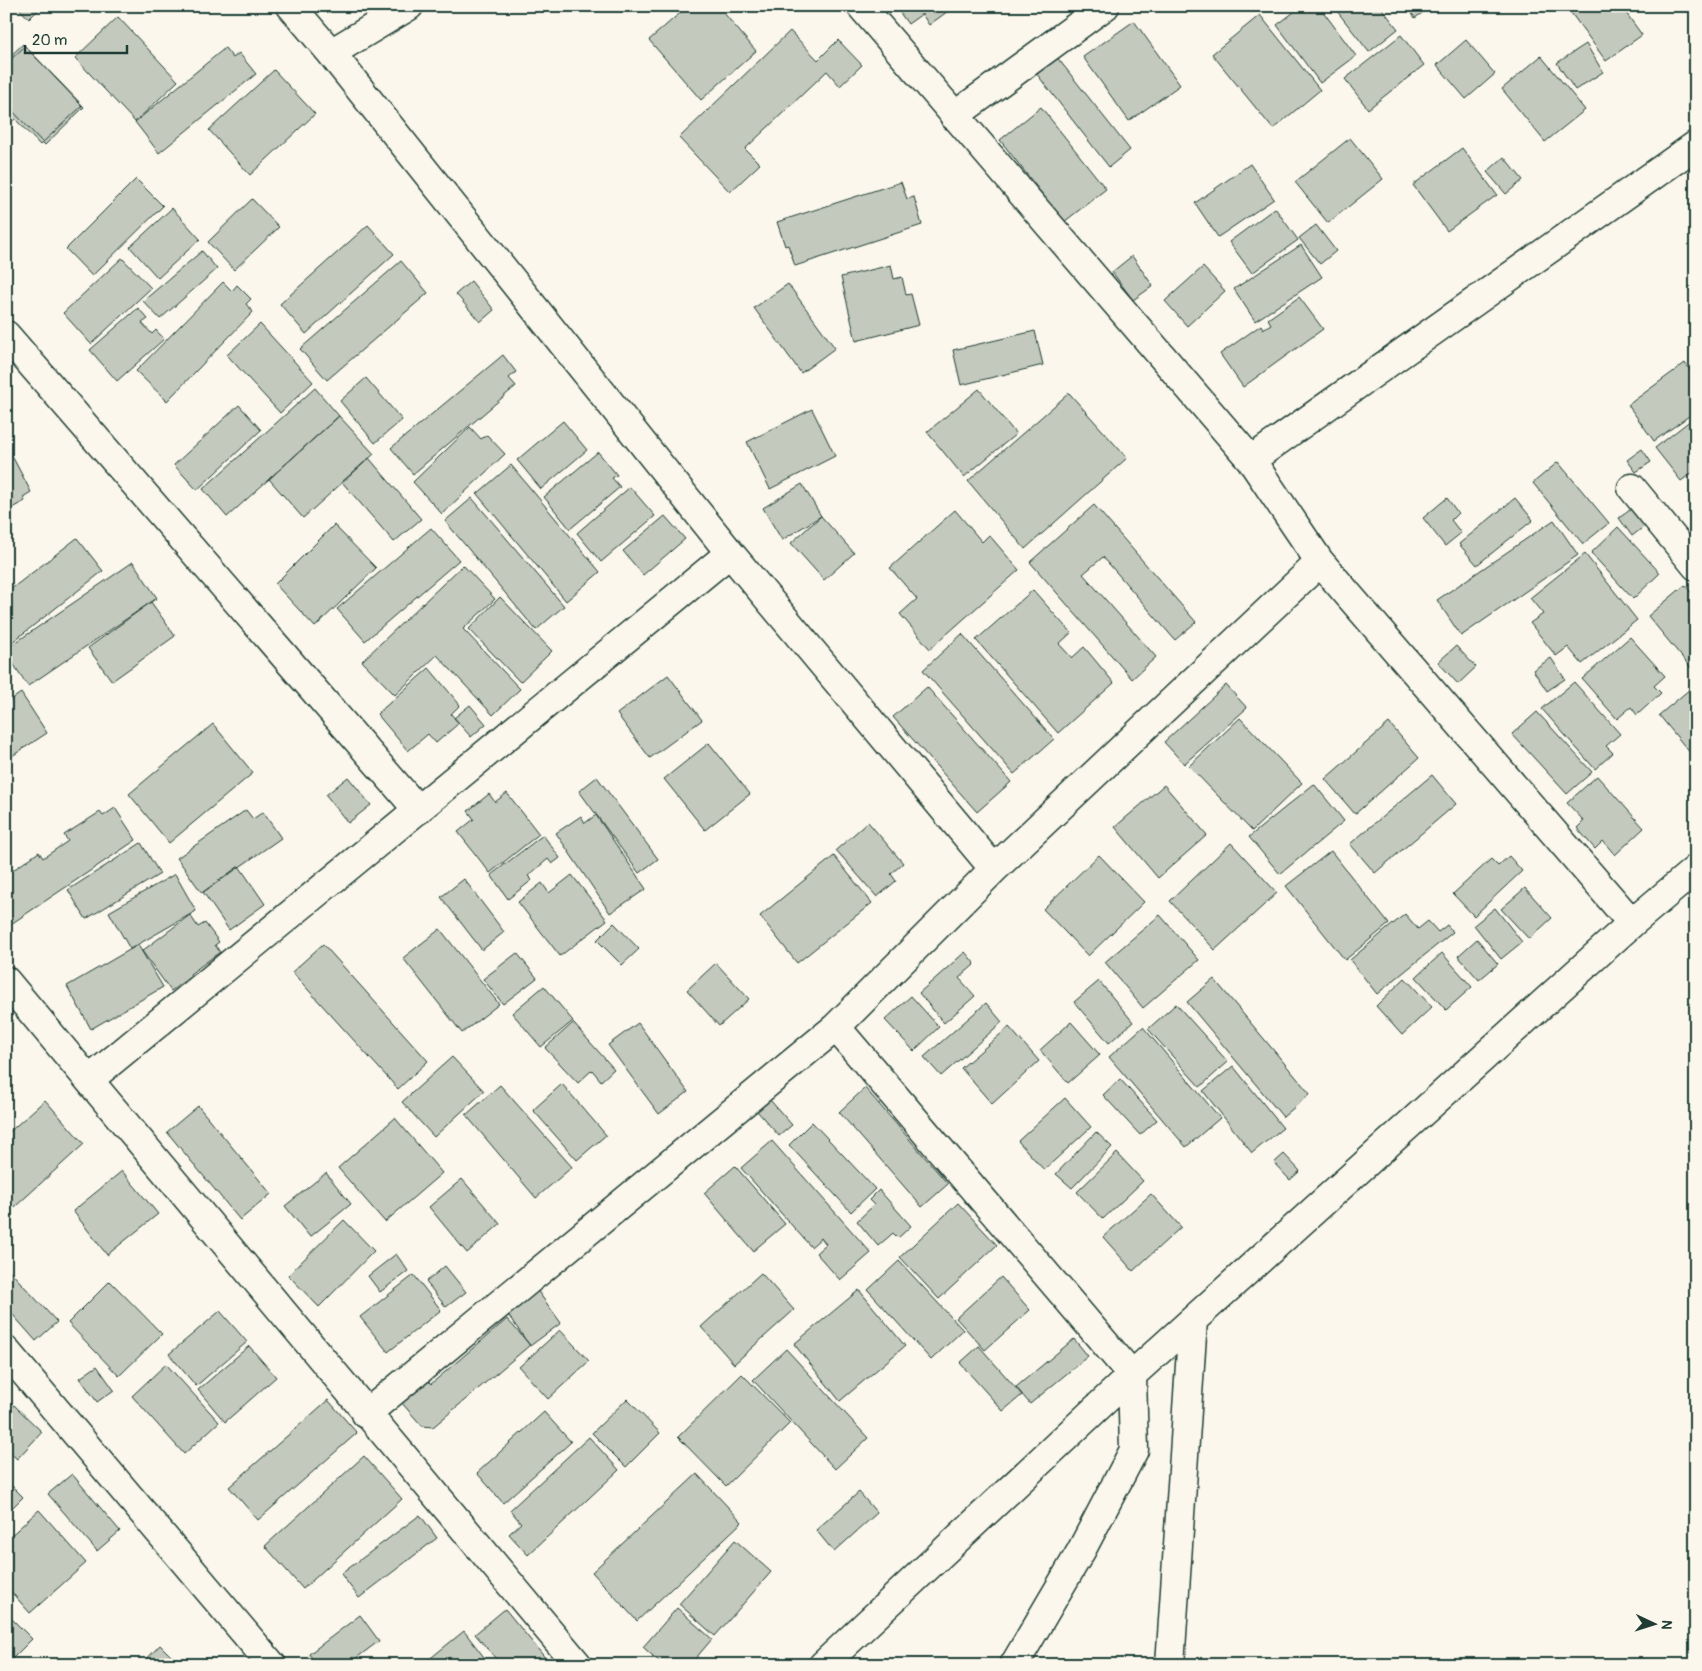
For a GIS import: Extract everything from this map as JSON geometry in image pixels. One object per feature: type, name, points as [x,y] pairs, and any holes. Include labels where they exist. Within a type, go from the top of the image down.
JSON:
[{"type":"street","points":[[290,6],[331,53],[730,553],[994,870]]},
{"type":"street","points":[[331,53],[408,6]]},
{"type":"street","points":[[861,6],[1251,460],[1320,562],[1632,923]]},
{"type":"street","points":[[954,116],[1104,6]]},
{"type":"street","points":[[1251,460],[1696,145]]},
{"type":"street","points":[[6,335],[418,810]]},
{"type":"street","points":[[1632,488],[1696,566]]},
{"type":"street","points":[[89,1080],[730,553]]},
{"type":"street","points":[[366,1414],[836,1026],[994,870],[1320,562]]},
{"type":"street","points":[[823,1665],[1132,1375],[1632,923],[1696,869]]},
{"type":"street","points":[[6,981],[366,1414],[578,1665]]},
{"type":"street","points":[[836,1026],[1132,1375],[1134,1450],[1081,1551],[1014,1665]]},
{"type":"street","points":[[1170,1665],[1194,1320]]},
{"type":"street","points":[[6,1351],[272,1665]]},
{"type":"building","points":[[17,6],[42,6],[29,19]]},
{"type":"building","points":[[688,6],[718,6],[756,51],[701,100],[649,40]]},
{"type":"building","points":[[895,6],[955,6],[929,25],[922,14],[908,24]]},
{"type":"building","points":[[1302,6],[1319,6],[1356,56],[1320,83],[1277,25]]},
{"type":"building","points":[[1333,6],[1380,6],[1398,29],[1369,52]]},
{"type":"building","points":[[1407,6],[1432,6],[1415,18]]},
{"type":"building","points":[[1566,6],[1621,6],[1642,35],[1606,61]]},
{"type":"building","points":[[1260,15],[1320,90],[1273,129],[1212,54]]},
{"type":"building","points":[[118,17],[178,81],[135,122],[75,58]]},
{"type":"building","points":[[1134,21],[1180,85],[1129,121],[1083,57]]},
{"type":"building","points":[[790,31],[818,60],[838,40],[862,65],[840,86],[827,71],[745,149],[760,164],[730,192],[679,138]]},
{"type":"building","points":[[1401,35],[1424,65],[1368,109],[1345,79]]},
{"type":"building","points":[[1466,40],[1495,74],[1466,99],[1437,65]]},
{"type":"building","points":[[23,44],[82,106],[40,145],[15,119],[6,128],[6,60]]},
{"type":"building","points":[[1586,44],[1603,72],[1575,90],[1557,63]]},
{"type":"building","points":[[25,46],[84,107],[45,145],[6,104],[6,64]]},
{"type":"building","points":[[225,48],[233,58],[239,53],[256,74],[159,153],[135,122]]},
{"type":"building","points":[[1056,56],[1130,150],[1109,167],[1036,73]]},
{"type":"building","points":[[1541,56],[1585,110],[1545,142],[1502,89]]},
{"type":"building","points":[[274,70],[315,114],[250,175],[209,130]]},
{"type":"building","points":[[1041,107],[1106,189],[1064,222],[1000,140]]},
{"type":"building","points":[[1350,138],[1383,179],[1328,223],[1295,182]]},
{"type":"building","points":[[1462,148],[1497,195],[1447,231],[1413,185]]},
{"type":"building","points":[[1504,157],[1523,180],[1506,194],[1487,172]]},
{"type":"building","points":[[1250,164],[1274,199],[1218,237],[1195,203]]},
{"type":"building","points":[[136,179],[163,206],[92,276],[66,249]]},
{"type":"building","points":[[901,182],[907,199],[914,197],[922,225],[795,266],[788,245],[785,246],[777,222]]},
{"type":"building","points":[[252,199],[279,227],[234,270],[208,242]]},
{"type":"building","points":[[172,208],[200,239],[158,278],[130,247]]},
{"type":"building","points":[[1275,208],[1298,240],[1252,273],[1229,242]]},
{"type":"building","points":[[368,225],[394,254],[306,334],[280,304]]},
{"type":"building","points":[[1316,225],[1336,251],[1320,264],[1299,238]]},
{"type":"building","points":[[1301,245],[1322,277],[1255,321],[1234,289]]},
{"type":"building","points":[[202,251],[217,269],[160,319],[143,301]]},
{"type":"building","points":[[1132,256],[1153,286],[1133,300],[1112,272]]},
{"type":"building","points":[[122,258],[151,288],[91,344],[63,313]]},
{"type":"building","points":[[401,261],[428,293],[327,380],[300,349]]},
{"type":"building","points":[[891,265],[894,279],[902,277],[906,295],[911,294],[919,325],[856,341],[841,277]]},
{"type":"building","points":[[1203,267],[1225,291],[1187,326],[1165,301]]},
{"type":"building","points":[[471,281],[494,310],[480,322],[456,294]]},
{"type":"building","points":[[223,282],[232,291],[237,285],[251,299],[246,304],[253,312],[167,401],[136,371]]},
{"type":"building","points":[[788,284],[835,348],[801,373],[754,308]]},
{"type":"building","points":[[1299,297],[1323,329],[1243,387],[1220,354],[1261,325],[1263,329],[1271,324],[1268,319]]},
{"type":"building","points":[[138,308],[148,319],[142,323],[152,334],[156,330],[164,339],[117,381],[90,350]]},
{"type":"building","points":[[260,324],[313,382],[280,413],[227,355]]},
{"type":"building","points":[[1035,331],[1043,365],[961,385],[953,350]]},
{"type":"building","points":[[503,355],[516,372],[509,378],[516,386],[413,474],[391,448]]},
{"type":"building","points":[[1685,363],[1696,379],[1696,411],[1654,441],[1628,405]]},
{"type":"building","points":[[366,378],[402,420],[375,443],[340,401]]},
{"type":"building","points":[[315,388],[339,416],[227,517],[203,489]]},
{"type":"building","points":[[979,389],[1016,434],[964,477],[927,432]]},
{"type":"building","points":[[1069,393],[1127,458],[1025,549],[968,481]]},
{"type":"building","points":[[239,405],[261,430],[197,490],[174,465]]},
{"type":"building","points":[[812,409],[835,456],[770,489],[747,442]]},
{"type":"building","points":[[339,416],[374,454],[303,518],[269,479]]},
{"type":"building","points":[[1696,416],[1696,470],[1681,481],[1655,448]]},
{"type":"building","points":[[563,421],[587,450],[541,489],[517,460]]},
{"type":"building","points":[[470,427],[481,439],[487,435],[505,454],[442,514],[413,482]]},
{"type":"building","points":[[1642,449],[1651,462],[1636,472],[1627,460]]},
{"type":"building","points":[[598,452],[617,475],[612,478],[620,487],[570,529],[544,497]]},
{"type":"building","points":[[11,454],[31,492],[23,497],[25,501],[6,511],[6,456]]},
{"type":"building","points":[[369,458],[421,519],[394,542],[342,482]]},
{"type":"building","points":[[1558,462],[1609,523],[1583,544],[1533,483]]},
{"type":"building","points":[[511,465],[600,572],[566,601],[477,494]]},
{"type":"building","points":[[802,484],[821,516],[782,540],[763,508]]},
{"type":"building","points":[[630,487],[655,516],[601,562],[577,533]]},
{"type":"building","points":[[472,498],[564,606],[536,630],[445,521]]},
{"type":"building","points":[[1447,498],[1458,513],[1451,520],[1461,533],[1445,546],[1423,518]]},
{"type":"building","points":[[1515,498],[1533,520],[1477,565],[1459,544]]},
{"type":"building","points":[[1094,505],[1196,622],[1175,640],[1103,557],[1083,574],[1156,657],[1132,679],[1030,562]]},
{"type":"building","points":[[1634,507],[1646,525],[1632,536],[1619,518]]},
{"type":"building","points":[[955,510],[982,542],[989,535],[1019,570],[930,649],[900,614],[917,599],[890,568]]},
{"type":"building","points":[[665,516],[685,539],[643,575],[623,551]]},
{"type":"building","points":[[821,516],[854,553],[824,580],[791,543]]},
{"type":"building","points":[[1554,520],[1578,555],[1461,636],[1437,600]]},
{"type":"building","points":[[334,525],[376,568],[315,627],[275,584]]},
{"type":"building","points":[[1618,527],[1660,573],[1633,599],[1591,553]]},
{"type":"building","points":[[431,528],[459,560],[365,641],[337,609]]},
{"type":"building","points":[[77,538],[103,571],[6,647],[6,593]]},
{"type":"building","points":[[1585,554],[1637,620],[1582,664],[1568,647],[1556,656],[1530,623],[1543,614],[1530,598]]},
{"type":"building","points":[[133,562],[157,598],[28,686],[6,653],[6,649]]},
{"type":"building","points":[[463,565],[495,599],[463,629],[520,689],[493,715],[437,655],[395,695],[362,661]]},
{"type":"building","points":[[1685,585],[1696,598],[1696,664],[1691,668],[1648,616]]},
{"type":"building","points":[[1033,590],[1071,633],[1059,644],[1072,658],[1084,647],[1114,683],[1058,733],[976,640]]},
{"type":"building","points":[[500,597],[552,651],[520,682],[469,629]]},
{"type":"building","points":[[151,602],[175,636],[112,681],[88,648]]},
{"type":"building","points":[[962,634],[1054,739],[1014,774],[923,670]]},
{"type":"building","points":[[1630,637],[1665,676],[1654,686],[1661,693],[1637,715],[1631,707],[1617,719],[1582,679]]},
{"type":"building","points":[[1456,646],[1476,667],[1458,684],[1438,662]]},
{"type":"building","points":[[1551,658],[1565,679],[1547,691],[1533,670]]},
{"type":"building","points":[[429,668],[460,705],[451,714],[459,723],[436,743],[428,734],[408,751],[377,714]]},
{"type":"building","points":[[668,675],[702,720],[650,758],[617,714]]},
{"type":"building","points":[[1574,682],[1620,734],[1606,746],[1613,753],[1595,769],[1542,709]]},
{"type":"building","points":[[1696,684],[1696,760],[1659,715]]},
{"type":"building","points":[[1226,685],[1247,708],[1184,764],[1164,742]]},
{"type":"building","points":[[927,687],[1011,782],[977,812],[893,717]]},
{"type":"building","points":[[21,693],[47,733],[6,760],[6,703]]},
{"type":"building","points":[[470,705],[486,724],[471,737],[454,718]]},
{"type":"building","points":[[1537,712],[1592,772],[1567,794],[1512,734]]},
{"type":"building","points":[[1240,718],[1302,783],[1252,831],[1189,766]]},
{"type":"building","points":[[1389,723],[1419,758],[1355,814],[1325,779]]},
{"type":"building","points":[[213,724],[253,773],[169,843],[129,794]]},
{"type":"building","points":[[709,743],[750,794],[705,830],[664,779]]},
{"type":"building","points":[[1432,775],[1456,804],[1375,873],[1350,844]]},
{"type":"building","points":[[1597,776],[1644,828],[1615,855],[1603,841],[1595,849],[1577,828],[1584,821],[1567,803]]},
{"type":"building","points":[[348,777],[371,805],[348,823],[326,795]]},
{"type":"building","points":[[597,777],[658,859],[639,873],[579,791]]},
{"type":"building","points":[[1314,784],[1344,821],[1280,874],[1249,837]]},
{"type":"building","points":[[1164,785],[1207,835],[1158,878],[1115,827]]},
{"type":"building","points":[[507,793],[539,834],[490,873],[458,832],[474,819],[468,811],[489,794],[495,802]]},
{"type":"building","points":[[115,808],[136,840],[11,924],[6,917],[6,875],[39,852],[43,858],[68,841],[64,835],[100,812],[103,816]]},
{"type":"building","points":[[246,810],[253,819],[263,812],[281,838],[202,893],[177,858]]},
{"type":"building","points":[[596,815],[646,889],[610,913],[556,833],[581,816],[585,823]]},
{"type":"building","points":[[868,822],[903,863],[891,874],[896,881],[877,897],[836,850]]},
{"type":"building","points":[[543,835],[560,858],[552,864],[548,859],[528,876],[532,880],[508,899],[491,875]]},
{"type":"building","points":[[141,843],[160,874],[86,919],[68,890]]},
{"type":"building","points":[[1231,843],[1277,893],[1215,950],[1170,901]]},
{"type":"building","points":[[1331,851],[1389,924],[1345,960],[1286,886]]},
{"type":"building","points":[[1099,855],[1144,902],[1088,956],[1043,909]]},
{"type":"building","points":[[834,856],[872,903],[797,963],[760,916]]},
{"type":"building","points":[[1509,856],[1522,871],[1474,916],[1453,894],[1491,859],[1498,866]]},
{"type":"building","points":[[239,866],[265,904],[229,930],[203,892]]},
{"type":"building","points":[[175,874],[196,911],[130,949],[109,912]]},
{"type":"building","points":[[572,875],[607,920],[560,956],[518,902],[542,883],[549,893]]},
{"type":"building","points":[[464,879],[504,932],[482,950],[441,897]]},
{"type":"building","points":[[1525,888],[1552,918],[1529,939],[1501,909]]},
{"type":"building","points":[[1495,908],[1522,942],[1501,959],[1474,925]]},
{"type":"building","points":[[1405,914],[1418,929],[1428,921],[1438,932],[1447,925],[1453,932],[1377,994],[1350,960]]},
{"type":"building","points":[[190,915],[198,927],[205,923],[219,942],[215,945],[220,952],[171,991],[142,951]]},
{"type":"building","points":[[1160,915],[1199,960],[1143,1008],[1105,962]]},
{"type":"building","points":[[614,923],[639,949],[622,965],[597,940]]},
{"type":"building","points":[[440,929],[499,1004],[462,1033],[403,958]]},
{"type":"building","points":[[1477,939],[1498,964],[1479,980],[1458,956]]},
{"type":"building","points":[[323,944],[428,1061],[398,1089],[292,972]]},
{"type":"building","points":[[138,945],[163,987],[91,1029],[67,986]]},
{"type":"building","points":[[965,952],[975,964],[959,978],[975,996],[944,1023],[919,993]]},
{"type":"building","points":[[517,953],[537,978],[503,1004],[483,979]]},
{"type":"building","points":[[1442,953],[1472,987],[1446,1010],[1416,977]]},
{"type":"building","points":[[716,963],[749,999],[719,1026],[687,990]]},
{"type":"building","points":[[1405,978],[1432,1007],[1402,1035],[1376,1006]]},
{"type":"building","points":[[1214,979],[1310,1094],[1283,1117],[1187,1002]]},
{"type":"building","points":[[1099,981],[1133,1022],[1109,1043],[1074,1002]]},
{"type":"building","points":[[544,986],[573,1021],[541,1047],[512,1013]]},
{"type":"building","points":[[911,996],[939,1027],[914,1051],[885,1020]]},
{"type":"building","points":[[986,1003],[1002,1022],[941,1076],[924,1057]]},
{"type":"building","points":[[1176,1004],[1228,1062],[1200,1087],[1148,1029]]},
{"type":"building","points":[[1071,1022],[1100,1055],[1068,1083],[1040,1050]]},
{"type":"building","points":[[573,1023],[614,1069],[601,1081],[592,1070],[578,1083],[545,1048]]},
{"type":"building","points":[[638,1023],[688,1092],[659,1114],[608,1045]]},
{"type":"building","points":[[1009,1027],[1039,1061],[992,1104],[961,1068]]},
{"type":"building","points":[[1143,1027],[1220,1118],[1186,1147],[1109,1057]]},
{"type":"building","points":[[452,1057],[484,1091],[434,1137],[402,1102]]},
{"type":"building","points":[[1233,1066],[1283,1128],[1252,1153],[1203,1091]]},
{"type":"building","points":[[1120,1079],[1157,1120],[1140,1135],[1103,1095]]},
{"type":"building","points":[[562,1084],[606,1135],[577,1160],[533,1110]]},
{"type":"building","points":[[500,1085],[572,1167],[536,1198],[466,1115]]},
{"type":"building","points":[[865,1088],[948,1184],[922,1207],[839,1112]]},
{"type":"building","points":[[1065,1098],[1091,1127],[1044,1170],[1018,1141]]},
{"type":"building","points":[[45,1100],[84,1144],[6,1215],[6,1135]]},
{"type":"building","points":[[770,1100],[792,1125],[779,1136],[757,1111]]},
{"type":"building","points":[[198,1106],[271,1194],[240,1220],[167,1132]]},
{"type":"building","points":[[395,1118],[442,1173],[385,1222],[338,1168]]},
{"type":"building","points":[[812,1122],[875,1189],[851,1212],[789,1145]]},
{"type":"building","points":[[1096,1132],[1112,1147],[1072,1188],[1056,1174]]},
{"type":"building","points":[[772,1141],[871,1253],[840,1280],[816,1253],[826,1244],[821,1238],[811,1247],[741,1168]]},
{"type":"building","points":[[1117,1153],[1143,1181],[1103,1219],[1077,1192]]},
{"type":"building","points":[[1284,1154],[1300,1171],[1290,1180],[1274,1163]]},
{"type":"building","points":[[735,1166],[785,1224],[753,1251],[704,1193]]},
{"type":"building","points":[[122,1171],[158,1214],[107,1255],[73,1211]]},
{"type":"building","points":[[326,1173],[351,1204],[310,1237],[285,1206]]},
{"type":"building","points":[[462,1179],[500,1224],[467,1253],[429,1207]]},
{"type":"building","points":[[879,1190],[911,1226],[898,1238],[893,1233],[878,1246],[857,1221],[874,1205],[869,1200]]},
{"type":"building","points":[[1151,1194],[1181,1227],[1133,1271],[1103,1237]]},
{"type":"building","points":[[958,1203],[997,1245],[939,1299],[900,1257]]},
{"type":"building","points":[[344,1220],[374,1251],[319,1307],[288,1275]]},
{"type":"building","points":[[396,1254],[408,1271],[380,1292],[368,1276]]},
{"type":"building","points":[[899,1261],[963,1330],[931,1360],[868,1290]]},
{"type":"building","points":[[445,1266],[466,1292],[446,1307],[426,1282]]},
{"type":"building","points":[[9,1270],[57,1322],[36,1341],[6,1307],[6,1273]]},
{"type":"building","points":[[761,1273],[794,1310],[734,1364],[701,1327]]},
{"type":"building","points":[[414,1275],[441,1310],[388,1352],[360,1317]]},
{"type":"building","points":[[1001,1277],[1030,1310],[985,1350],[956,1318]]},
{"type":"building","points":[[110,1281],[162,1334],[119,1376],[68,1323]]},
{"type":"building","points":[[537,1290],[561,1323],[530,1346],[506,1312]]},
{"type":"building","points":[[859,1290],[905,1346],[840,1401],[794,1344]]},
{"type":"building","points":[[220,1311],[247,1342],[196,1386],[169,1354]]},
{"type":"building","points":[[507,1319],[530,1345],[433,1427],[422,1426],[401,1402],[427,1380],[431,1384]]},
{"type":"building","points":[[560,1330],[589,1361],[548,1399],[519,1367]]},
{"type":"building","points":[[1074,1339],[1088,1356],[1030,1404],[1016,1387]]},
{"type":"building","points":[[249,1346],[276,1377],[225,1422],[198,1390]]},
{"type":"building","points":[[979,1346],[1022,1395],[1003,1411],[960,1363]]},
{"type":"building","points":[[786,1349],[868,1438],[835,1469],[753,1380]]},
{"type":"building","points":[[166,1364],[219,1422],[184,1454],[132,1396]]},
{"type":"building","points":[[97,1366],[114,1390],[97,1402],[80,1378]]},
{"type":"building","points":[[742,1374],[790,1423],[726,1486],[678,1437]]},
{"type":"building","points":[[627,1399],[660,1433],[626,1467],[592,1433]]},
{"type":"building","points":[[328,1400],[357,1433],[258,1520],[229,1487]]},
{"type":"building","points":[[14,1405],[42,1432],[17,1459],[6,1449],[6,1414]]},
{"type":"building","points":[[544,1412],[571,1442],[503,1503],[477,1473]]},
{"type":"building","points":[[589,1437],[619,1470],[528,1555],[509,1534],[521,1523],[510,1510]]},
{"type":"building","points":[[364,1456],[402,1499],[303,1589],[265,1546]]},
{"type":"building","points":[[72,1474],[120,1531],[97,1551],[48,1494]]},
{"type":"building","points":[[697,1474],[742,1522],[637,1621],[592,1572]]},
{"type":"building","points":[[6,1480],[23,1497],[6,1514]]},
{"type":"building","points":[[859,1492],[877,1513],[834,1552],[816,1530]]},
{"type":"building","points":[[39,1510],[86,1563],[30,1613],[6,1586],[6,1540]]},
{"type":"building","points":[[420,1515],[437,1538],[359,1598],[341,1574]]},
{"type":"building","points":[[735,1540],[771,1572],[715,1636],[679,1604]]},
{"type":"building","points":[[677,1608],[712,1639],[690,1665],[663,1665],[643,1647]]},
{"type":"building","points":[[505,1609],[551,1665],[501,1665],[475,1634]]},
{"type":"building","points":[[8,1615],[32,1639],[6,1665],[6,1616]]},
{"type":"building","points":[[360,1615],[379,1641],[347,1665],[317,1665],[309,1654]]},
{"type":"building","points":[[464,1631],[490,1665],[430,1665],[427,1661]]},
{"type":"building","points":[[160,1645],[180,1665],[141,1665]]}]
